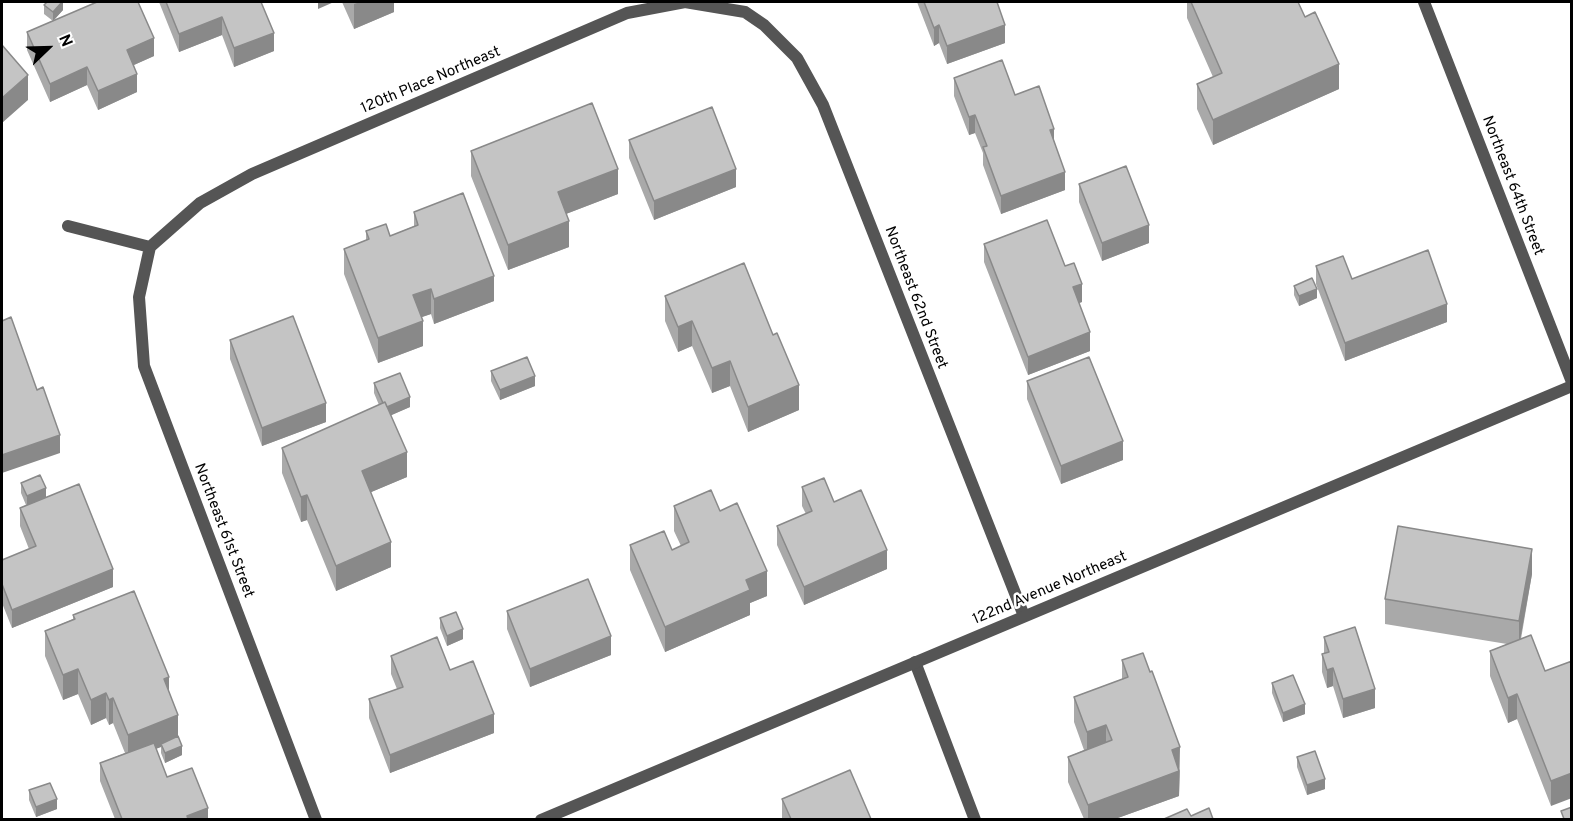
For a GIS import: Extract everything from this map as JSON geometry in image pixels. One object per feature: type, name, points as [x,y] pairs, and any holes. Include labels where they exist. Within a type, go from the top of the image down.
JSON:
[{"type":"street","name":"120th Place Northeast","points":[[150,247],[200,203],[252,174],[627,13],[685,2],[747,7]]},
{"type":"street","name":"Northeast 64th Street","points":[[1424,2],[1572,382]]},
{"type":"street","name":"Northeast 62nd Street","points":[[747,7],[797,58],[823,105],[1024,616]]},
{"type":"street","points":[[68,226],[150,247]]},
{"type":"street","name":"Northeast 61st Street","points":[[150,247],[139,297],[144,366],[316,819]]},
{"type":"street","name":"122nd Avenue Northeast","points":[[541,819],[1572,386]]},
{"type":"street","points":[[915,662],[975,819]]},
{"type":"building","points":[[47,2],[62,2],[53,12],[44,5]]},
{"type":"building","points":[[97,2],[138,2],[154,38],[127,50],[137,74],[98,91],[87,67],[50,84],[27,32]]},
{"type":"building","points":[[166,2],[261,2],[274,33],[234,48],[222,17],[179,34]]},
{"type":"building","points":[[924,2],[997,2],[1005,25],[947,46],[939,25],[934,28]]},
{"type":"building","points":[[1191,2],[1298,2],[1305,17],[1315,12],[1339,64],[1213,120],[1197,84],[1222,73]]},
{"type":"building","points":[[2,45],[28,75],[2,98]]},
{"type":"building","points":[[1002,60],[1015,95],[1039,86],[1054,129],[1050,130],[1065,172],[1001,196],[983,147],[987,146],[975,115],[969,117],[954,78]]},
{"type":"building","points":[[592,103],[618,169],[558,192],[569,221],[508,245],[471,151]]},
{"type":"building","points":[[712,107],[736,169],[654,201],[629,140]]},
{"type":"building","points":[[1126,166],[1149,225],[1102,243],[1079,184]]},
{"type":"building","points":[[463,193],[494,276],[434,299],[431,289],[413,295],[423,321],[378,338],[344,249],[369,239],[366,231],[386,224],[390,236],[418,225],[414,212]]},
{"type":"building","points":[[1047,220],[1065,266],[1074,263],[1082,284],[1073,287],[1090,332],[1028,357],[984,244]]},
{"type":"building","points":[[1428,250],[1447,304],[1345,343],[1316,266],[1343,256],[1352,279]]},
{"type":"building","points":[[744,263],[773,335],[777,333],[799,385],[748,407],[730,361],[712,368],[692,321],[678,327],[665,296]]},
{"type":"building","points":[[1312,278],[1317,289],[1299,296],[1294,286]]},
{"type":"building","points":[[293,316],[326,403],[262,428],[230,340]]},
{"type":"building","points":[[11,317],[37,390],[43,387],[60,435],[2,455],[2,321]]},
{"type":"building","points":[[527,357],[535,376],[500,390],[491,371]]},
{"type":"building","points":[[1089,357],[1123,441],[1061,466],[1027,381]]},
{"type":"building","points":[[400,373],[410,397],[387,407],[374,383]]},
{"type":"building","points":[[385,402],[407,452],[362,471],[391,542],[336,566],[307,495],[301,497],[282,448]]},
{"type":"building","points":[[40,475],[46,488],[27,496],[21,483]]},
{"type":"building","points":[[824,478],[834,502],[861,490],[887,550],[804,587],[777,526],[812,511],[802,487]]},
{"type":"building","points":[[79,484],[113,569],[12,610],[2,584],[2,560],[36,546],[20,508]]},
{"type":"building","points":[[711,490],[720,511],[737,503],[767,571],[746,580],[750,590],[665,627],[630,545],[664,531],[672,550],[689,542],[674,506]]},
{"type":"building","points":[[1398,526],[1532,549],[1519,621],[1385,599]]},
{"type":"building","points":[[588,579],[611,636],[530,669],[507,611]]},
{"type":"building","points":[[134,591],[169,677],[164,679],[178,715],[128,735],[113,698],[109,700],[106,693],[91,700],[78,669],[63,675],[45,631],[75,619],[73,615]]},
{"type":"building","points":[[456,612],[463,629],[447,636],[440,618]]},
{"type":"building","points":[[1355,627],[1375,689],[1343,699],[1333,668],[1327,670],[1322,654],[1329,652],[1324,637]]},
{"type":"building","points":[[1531,635],[1545,671],[1572,661],[1572,773],[1551,781],[1517,694],[1508,698],[1490,651]]},
{"type":"building","points":[[437,637],[450,670],[473,661],[494,714],[390,755],[369,699],[403,687],[391,656]]},
{"type":"building","points":[[1143,653],[1180,747],[1172,750],[1179,771],[1088,805],[1068,757],[1112,740],[1106,725],[1087,732],[1074,697],[1128,677],[1122,660]]},
{"type":"building","points":[[1293,675],[1305,704],[1283,713],[1272,683]]},
{"type":"building","points":[[178,736],[182,746],[165,753],[161,744]]},
{"type":"building","points":[[154,743],[167,777],[192,768],[208,808],[187,816],[188,819],[122,819],[100,763]]},
{"type":"building","points":[[1315,751],[1325,779],[1307,785],[1297,757]]},
{"type":"building","points":[[850,770],[871,819],[791,819],[782,799]]},
{"type":"building","points":[[50,783],[57,799],[36,807],[29,790]]},
{"type":"building","points":[[1572,807],[1572,819],[1564,819],[1561,811]]},
{"type":"building","points":[[1209,808],[1213,819],[1164,819],[1187,809],[1191,816]]}]
